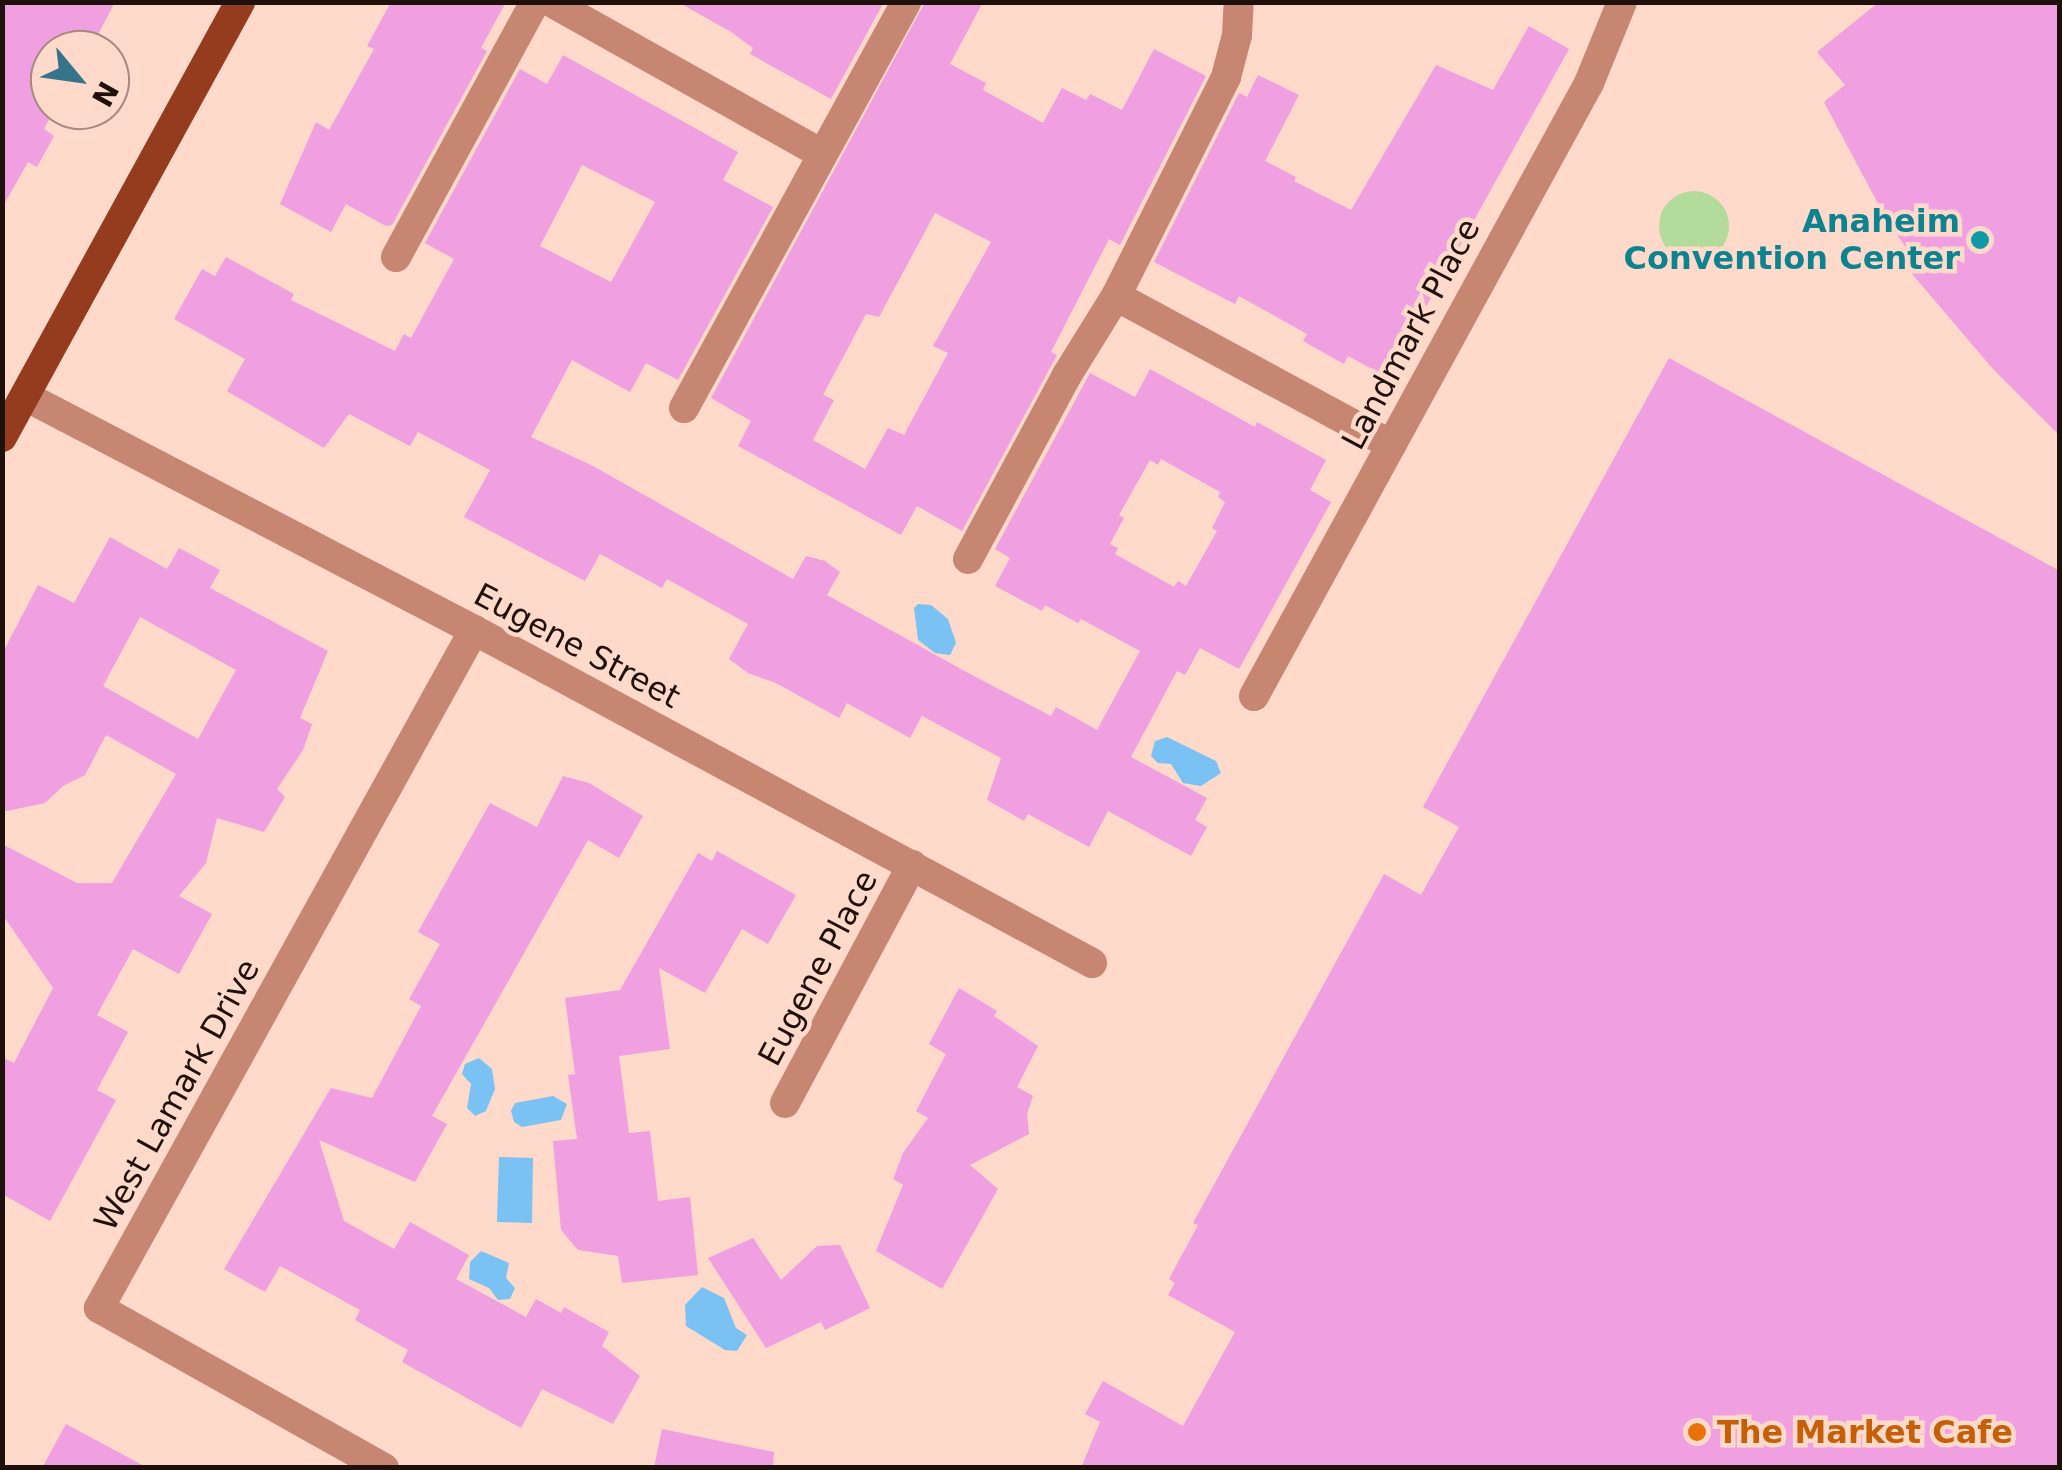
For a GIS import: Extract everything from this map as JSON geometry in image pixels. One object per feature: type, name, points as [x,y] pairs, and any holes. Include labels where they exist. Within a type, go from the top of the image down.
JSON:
[{"type":"main road","points":[[2,437],[240,2]]},
{"type":"street","points":[[396,257],[536,2]]},
{"type":"street","points":[[551,2],[822,154]]},
{"type":"street","points":[[684,408],[906,2]]},
{"type":"street","points":[[968,558],[1067,374],[1116,296],[1226,77],[1237,36],[1239,2]]},
{"type":"street","name":"Landmark Place","points":[[1254,696],[1589,84],[1622,2]]},
{"type":"street","points":[[1116,296],[1392,445]]},
{"type":"street","name":"Eugene Street","points":[[25,396],[474,630],[1092,963]]},
{"type":"street","name":"West Lamark Drive","points":[[384,1468],[99,1308],[474,630]]},
{"type":"street","name":"Eugene Place","points":[[785,1103],[912,866]]},
{"type":"green space","points":[[1694,191],[1719,201],[1729,226],[1719,251],[1694,261],[1669,251],[1659,226],[1669,201]]},
{"type":"water","points":[[918,604],[931,605],[948,619],[956,643],[950,655],[935,653],[918,640],[914,608]]},
{"type":"water","points":[[1167,737],[1216,761],[1221,773],[1201,786],[1183,783],[1171,764],[1158,763],[1151,756],[1155,741]]},
{"type":"water","points":[[479,1058],[492,1069],[495,1089],[486,1111],[475,1116],[467,1108],[471,1084],[462,1074],[465,1064]]},
{"type":"water","points":[[553,1096],[567,1104],[561,1120],[522,1127],[514,1122],[511,1111],[515,1103]]},
{"type":"water","points":[[499,1157],[533,1158],[532,1223],[497,1222]]},
{"type":"water","points":[[481,1251],[509,1263],[506,1278],[515,1288],[510,1299],[498,1300],[489,1288],[469,1279],[470,1262]]},
{"type":"water","points":[[702,1287],[724,1298],[736,1328],[747,1335],[737,1351],[725,1350],[686,1326],[685,1305]]},
{"type":"building","points":[[2,2],[115,2],[100,30],[30,30],[30,130],[45,130],[54,136],[37,167],[28,162],[2,208]]},
{"type":"building","points":[[391,2],[506,2],[481,48],[487,51],[392,225],[386,226],[346,204],[331,232],[280,204],[316,122],[329,130],[374,49],[367,46]]},
{"type":"building","points":[[678,2],[884,2],[831,99],[750,54],[753,48],[731,32]]},
{"type":"building","points":[[925,2],[983,2],[950,64],[986,83],[983,90],[1043,123],[1062,88],[1086,100],[1090,94],[1122,110],[1154,49],[1206,76],[1120,245],[1109,239],[1051,352],[1057,355],[962,531],[917,506],[901,535],[738,446],[751,421],[711,398]],"holes":[[[935,213],[991,242],[933,346],[948,353],[904,435],[888,428],[865,469],[813,440],[834,400],[823,395],[866,314],[879,317]]]},
{"type":"building","name":"Anaheim Convention Center","points":[[1879,2],[2060,2],[2060,436],[1993,369],[1912,274],[1918,266],[1884,215],[1824,102],[1845,85],[1817,52]]},
{"type":"building","points":[[1529,26],[1569,49],[1387,377],[1348,356],[1344,364],[1303,341],[1307,334],[1239,296],[1235,304],[1154,262],[1239,93],[1247,97],[1258,75],[1299,95],[1265,161],[1296,177],[1294,181],[1351,210],[1436,65],[1493,90]]},
{"type":"building","points":[[563,55],[738,152],[723,180],[773,207],[678,380],[646,363],[630,392],[572,360],[531,437],[593,466],[793,579],[806,556],[825,561],[840,572],[827,595],[1051,716],[1056,707],[1097,730],[1140,651],[1081,619],[1078,623],[1045,605],[1042,611],[995,586],[1010,558],[995,549],[1090,373],[1135,397],[1150,369],[1255,427],[1257,422],[1326,460],[1310,490],[1331,502],[1239,669],[1200,648],[1185,675],[1177,671],[1131,757],[1207,798],[1195,820],[1207,827],[1191,856],[1108,811],[1089,847],[1028,814],[1024,821],[987,800],[1001,758],[922,716],[910,738],[847,703],[839,718],[776,683],[748,673],[729,659],[748,624],[667,579],[662,588],[600,554],[585,581],[464,517],[490,470],[418,432],[410,446],[349,414],[324,448],[227,391],[245,359],[174,319],[202,269],[215,276],[226,257],[294,294],[291,300],[395,351],[404,334],[411,338],[454,259],[425,243],[520,69],[547,84]],"holes":[[[582,165],[655,202],[611,282],[540,246]],[[1161,459],[1220,492],[1218,497],[1225,502],[1212,528],[1217,531],[1186,586],[1178,581],[1174,587],[1115,554],[1118,548],[1110,544],[1124,518],[1119,515],[1150,460],[1158,465]]]},
{"type":"building","points":[[1669,358],[2060,571],[2060,1468],[1081,1468],[1100,1422],[1085,1414],[1103,1381],[1183,1426],[1235,1332],[1168,1295],[1175,1283],[1169,1279],[1198,1225],[1193,1223],[1384,874],[1421,895],[1459,827],[1423,807]]},
{"type":"building","points":[[110,537],[167,569],[179,548],[220,570],[210,588],[328,651],[300,718],[312,724],[303,750],[277,789],[285,797],[264,832],[217,818],[206,863],[179,896],[212,914],[179,974],[133,949],[97,1015],[128,1032],[97,1090],[116,1100],[50,1221],[2,1194],[2,1057],[14,1063],[53,988],[2,914],[2,844],[77,883],[112,883],[176,774],[106,735],[85,775],[63,786],[45,803],[2,812],[2,654],[38,585],[74,603]],"holes":[[[140,617],[236,670],[198,739],[103,686]]]},
{"type":"building","points":[[563,776],[589,783],[643,816],[619,858],[588,840],[432,1116],[447,1124],[415,1182],[319,1140],[344,1221],[394,1249],[410,1222],[469,1255],[456,1279],[526,1317],[536,1299],[561,1313],[564,1307],[609,1332],[602,1346],[640,1376],[613,1424],[542,1389],[521,1428],[402,1362],[408,1350],[355,1320],[360,1310],[280,1266],[265,1292],[224,1269],[331,1088],[372,1098],[421,1006],[409,999],[440,944],[418,932],[490,803],[537,827]]},
{"type":"building","points":[[717,851],[796,895],[768,944],[742,929],[705,993],[659,968],[670,1049],[619,1056],[629,1133],[650,1131],[658,1201],[690,1197],[698,1275],[622,1283],[618,1256],[578,1250],[561,1230],[553,1141],[577,1139],[568,1075],[575,1074],[565,998],[620,990],[698,853],[712,861]]},
{"type":"building","points":[[959,988],[997,1011],[994,1016],[1038,1046],[1017,1087],[1033,1096],[1027,1114],[1029,1134],[970,1165],[998,1189],[942,1289],[876,1251],[903,1185],[893,1179],[903,1153],[928,1118],[916,1111],[946,1054],[929,1044]]},
{"type":"building","points":[[753,1238],[781,1280],[817,1246],[840,1245],[870,1308],[825,1330],[821,1322],[766,1348],[708,1258]]},
{"type":"building","points":[[66,1424],[148,1468],[42,1468]]},
{"type":"building","points":[[662,1429],[774,1452],[773,1468],[654,1468]]},
{"type":"place","name":"Anaheim Convention Center","points":[[1980,240]]},
{"type":"place","name":"The Market Cafe","points":[[1697,1432]]}]
